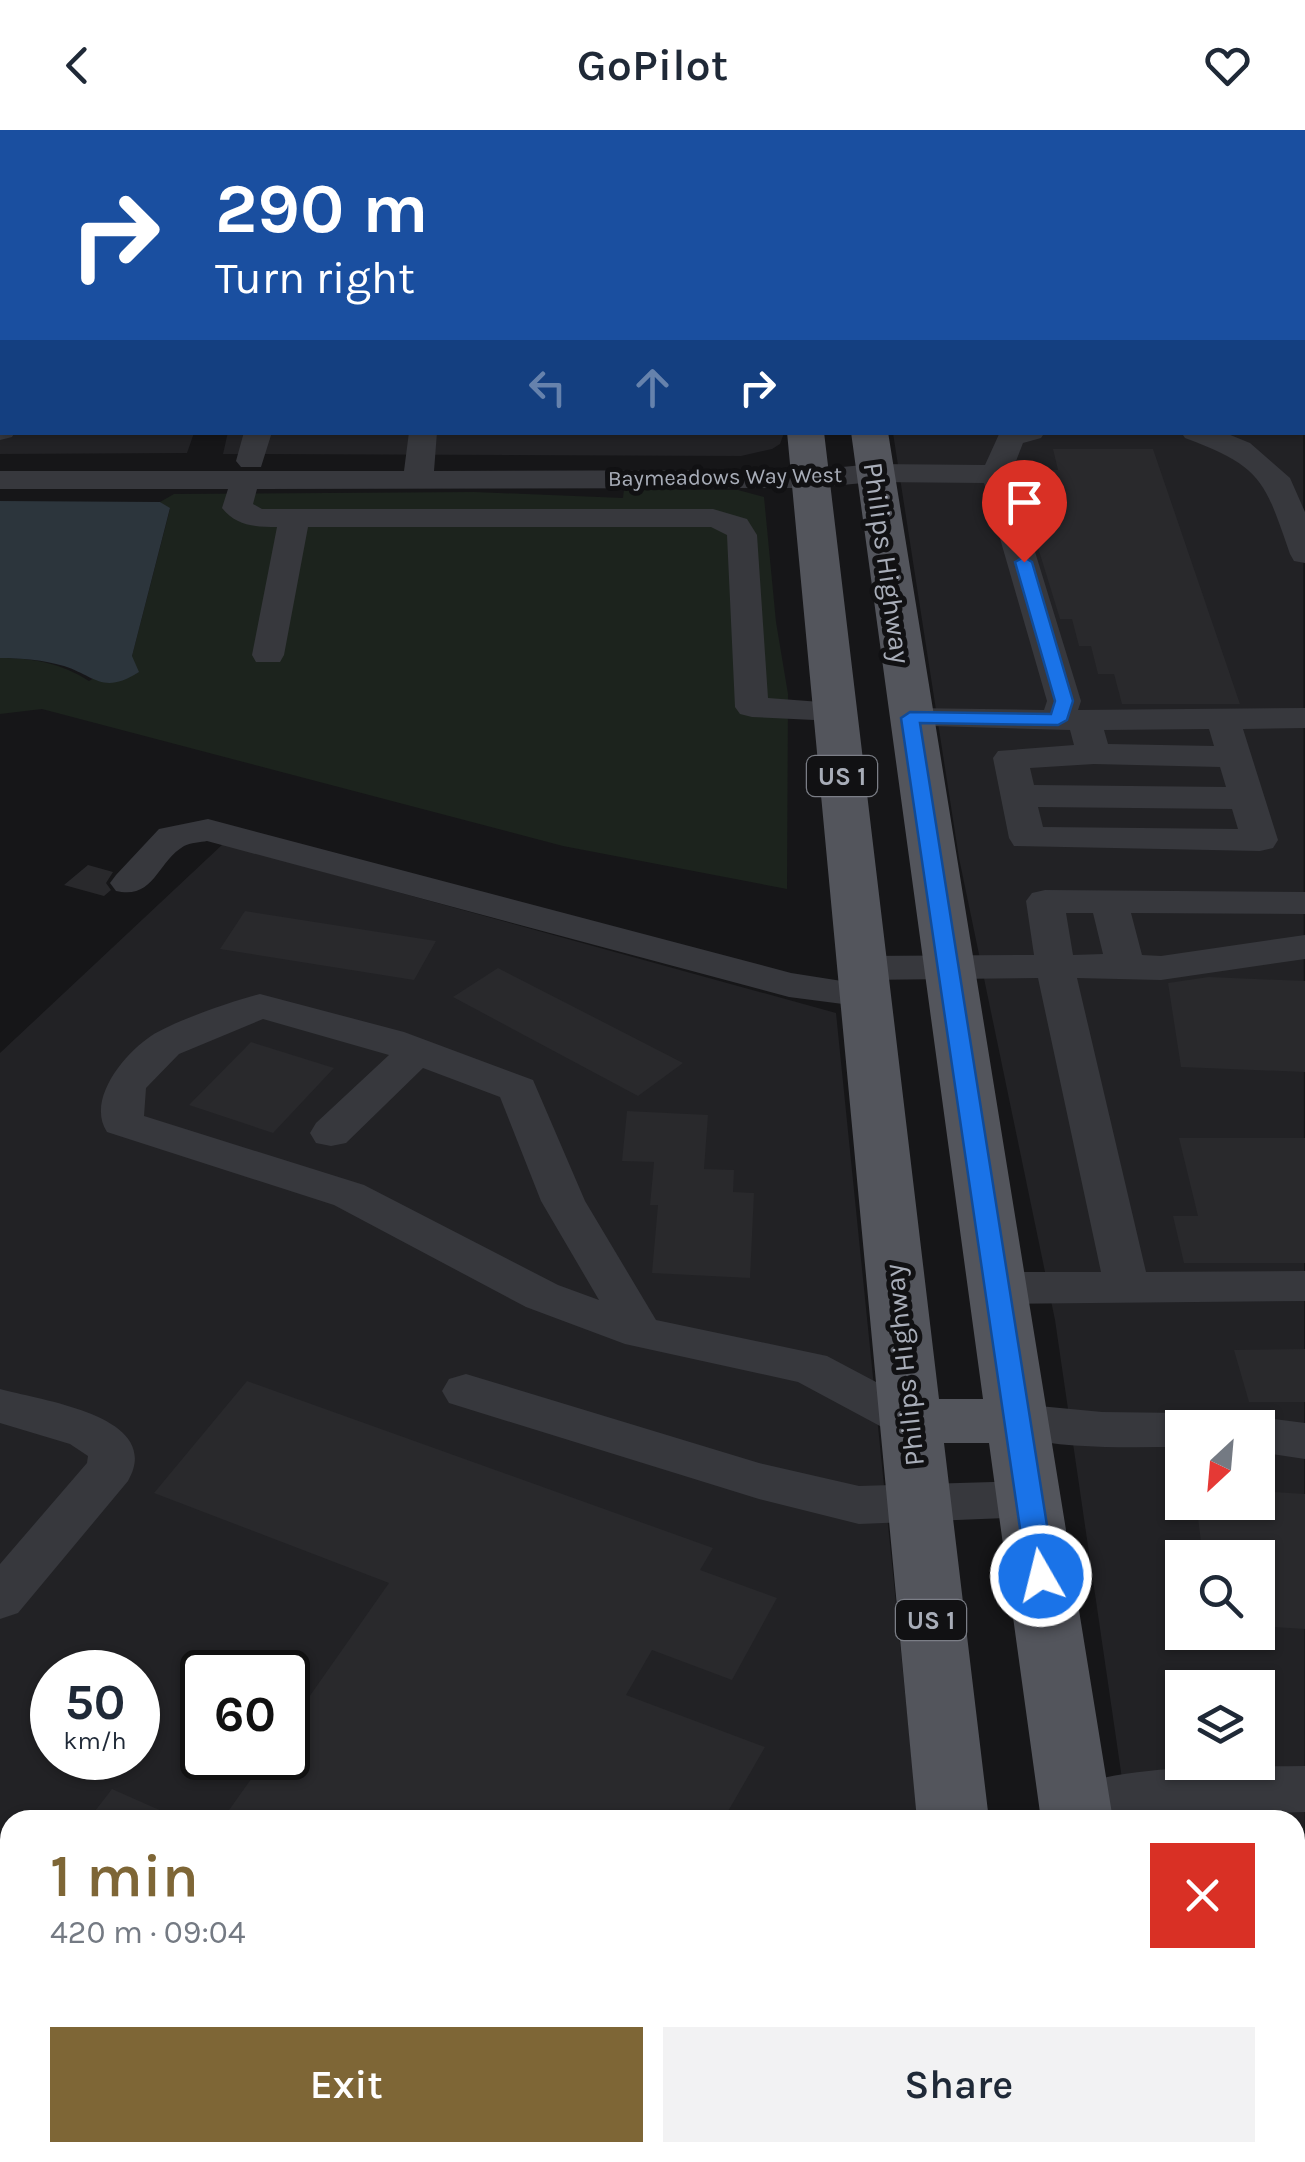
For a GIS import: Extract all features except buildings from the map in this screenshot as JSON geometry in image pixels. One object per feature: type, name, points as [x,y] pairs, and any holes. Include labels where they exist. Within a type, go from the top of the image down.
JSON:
[{"type":"main road","name":"Philips Highway","points":[[872,452],[1075,1810]]},
{"type":"main road","name":"Philips Highway","points":[[808,457],[952,1810]]},
{"type":"main road","points":[[910,1421],[1018,1421]]},
{"type":"street","points":[[1021,435],[1011,438],[996,474],[1064,701],[1079,731]]},
{"type":"street","points":[[1202,435],[1240,449],[1280,484],[1305,554]]},
{"type":"street","name":"Baymeadows Way West","points":[[420,458],[478,480],[872,452],[996,474]]},
{"type":"street","name":"Baymeadows Way West","points":[[0,462],[808,457]]},
{"type":"street","points":[[251,458],[237,508],[256,518],[713,518],[736,525],[742,535],[752,707],[835,711]]},
{"type":"street","name":"Baymeadows Way West","points":[[0,480],[251,458]]},
{"type":"street","points":[[476,519],[478,480]]},
{"type":"street","points":[[268,655],[294,518]]},
{"type":"street","points":[[910,718],[1079,731],[1234,757]]},
{"type":"street","points":[[1223,719],[1260,840],[1027,838],[1010,758],[1079,731],[1223,719],[1305,718]]},
{"type":"street","points":[[128,883],[172,837],[208,830],[789,986],[864,982],[949,967],[1161,968],[1305,946]]},
{"type":"street","points":[[1127,1288],[1054,966],[1045,900],[1305,903]]},
{"type":"street","points":[[1109,902],[1125,966]]},
{"type":"street","points":[[640,1333],[563,1201],[518,1089],[416,1051],[260,1006],[166,1044],[126,1085],[122,1124],[349,1195],[542,1296],[640,1333],[810,1368],[910,1421]]},
{"type":"street","points":[[331,1133],[416,1051]]},
{"type":"street","points":[[998,1288],[1305,1286]]},
{"type":"street","points":[[466,1390],[758,1481],[859,1505],[1030,1499]]},
{"type":"street","points":[[0,1406],[87,1431],[113,1449],[111,1468],[0,1599]]},
{"type":"street","points":[[1018,1421],[1078,1428],[1165,1430]]},
{"type":"street","points":[[1275,1437],[1305,1441]]},
{"type":"street","points":[[1095,1810],[1183,1791],[1305,1789]]},
{"type":"shaded area","points":[[0,435],[193,435],[187,453],[0,454]]},
{"type":"shaded area","points":[[227,435],[783,435],[780,444],[772,449],[741,456],[223,454]]},
{"type":"shaded area","points":[[893,435],[1303,435],[1305,1810],[1127,1810],[1055,1320],[959,858]]},
{"type":"shaded area","points":[[624,489],[738,490],[764,497],[776,622],[788,694],[787,889],[563,846],[42,709],[0,714],[0,658],[46,663],[89,681],[132,656],[170,509],[160,502],[174,494],[474,492],[623,498]]},
{"type":"shaded area","points":[[0,501],[160,502],[170,508],[132,656],[139,672],[108,683],[56,664],[0,658]]},
{"type":"shaded area","points":[[223,844],[836,1013],[917,1810],[0,1810],[0,1053]]},
{"type":"route","points":[[1024,562],[1064,701],[1058,720],[910,718],[1041,1576]]}]
